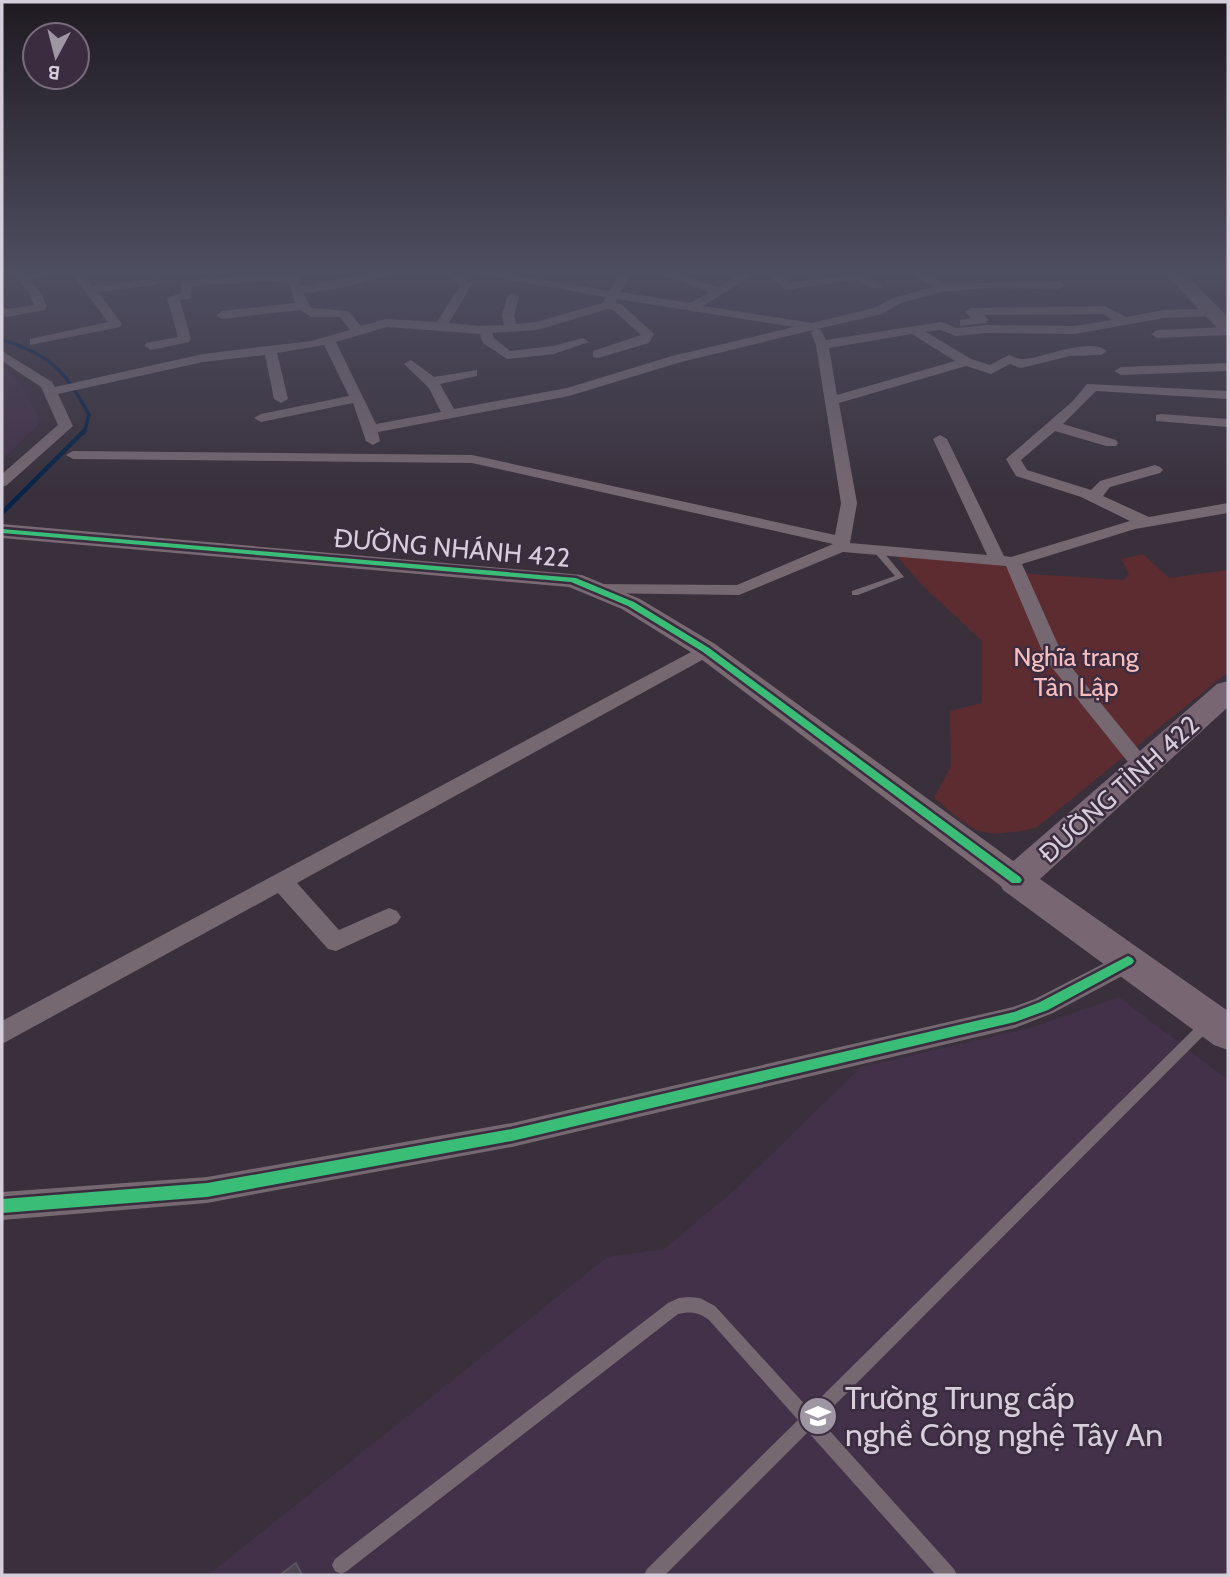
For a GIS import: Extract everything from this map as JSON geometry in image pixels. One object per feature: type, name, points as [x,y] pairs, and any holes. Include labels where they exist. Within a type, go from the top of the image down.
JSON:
[{"type":"main road","name":"ĐƯỜNG TỈNH 422","points":[[1219,1027],[1016,880],[1228,691]]},
{"type":"street","points":[[50,392],[203,358],[286,348]]},
{"type":"street","points":[[331,348],[335,362],[372,429],[375,457]]},
{"type":"street","points":[[497,348],[506,355],[563,348]]},
{"type":"street","points":[[590,348],[628,374]]},
{"type":"street","points":[[598,354],[619,348]]},
{"type":"street","points":[[372,429],[569,392],[677,359],[727,348]]},
{"type":"street","points":[[822,348],[849,503],[841,544]]},
{"type":"street","points":[[941,348],[966,362],[991,370],[1009,359],[1021,365],[1070,352],[1101,351]]},
{"type":"street","points":[[270,350],[282,399]]},
{"type":"street","points":[[2,355],[47,385],[66,426],[2,482]]},
{"type":"street","points":[[831,401],[966,362]]},
{"type":"street","points":[[411,364],[432,381],[440,392],[449,415]]},
{"type":"street","points":[[1121,371],[1228,367]]},
{"type":"street","points":[[432,381],[472,373]]},
{"type":"street","points":[[1146,522],[1093,497],[1021,473],[1013,459],[1093,387],[1228,395]]},
{"type":"street","points":[[261,418],[357,398]]},
{"type":"street","points":[[1161,418],[1228,423]]},
{"type":"street","points":[[1052,425],[1111,443]]},
{"type":"street","points":[[940,439],[1055,660],[1143,767]]},
{"type":"street","points":[[73,455],[472,459],[841,544],[1005,562],[1146,522],[1228,508]]},
{"type":"street","points":[[1093,497],[1105,484],[1155,470]]},
{"type":"street","name":"ĐƯỜNG NHÁNH 422","points":[[2,531],[573,580],[631,604],[706,650],[1016,880]]},
{"type":"street","points":[[592,588],[739,590],[841,544]]},
{"type":"street","points":[[2,1033],[706,650]]},
{"type":"street","points":[[279,880],[336,942],[389,918]]},
{"type":"street","points":[[2,1206],[207,1190],[512,1136],[1015,1017],[1044,1006],[1128,961]]},
{"type":"lane","points":[[855,593],[900,577],[877,550]]},
{"type":"lane","points":[[653,1575],[809,1421],[1219,1027]]},
{"type":"lane","points":[[341,1565],[678,1305],[695,1304],[715,1315],[948,1575]]},
{"type":"shaded area","points":[[2,366],[22,385],[39,417],[37,426],[2,460]]},
{"type":"shaded area","name":"Trường Trung cấp nghề Công nghệ Tây An","points":[[1119,997],[1228,1080],[1228,1575],[208,1575],[607,1257],[664,1249],[737,1188],[861,1067],[1033,1027]]},
{"type":"green space","name":"Nghĩa trang Tân Lập","points":[[895,554],[986,562],[1031,574],[1124,580],[1129,574],[1121,559],[1143,554],[1169,578],[1228,570],[1228,672],[1036,828],[1002,833],[980,831],[960,820],[934,798],[951,766],[950,711],[982,703],[982,641],[924,587]]},
{"type":"building","points":[[296,1563],[302,1575],[280,1575]]},
{"type":"waterway","points":[[25,348],[55,366],[72,387],[89,415],[84,433]]},
{"type":"waterway","points":[[2,513],[84,431]]},
{"type":"cycle path","points":[[2,531],[573,580],[631,604],[706,650],[1016,880]]},
{"type":"cycle path","points":[[2,1206],[207,1190],[512,1135],[1015,1017],[1044,1006],[1128,961]]},
{"type":"place","name":"Trường Trung cấp nghề Công nghệ Tây An","points":[[818,1416]]}]
